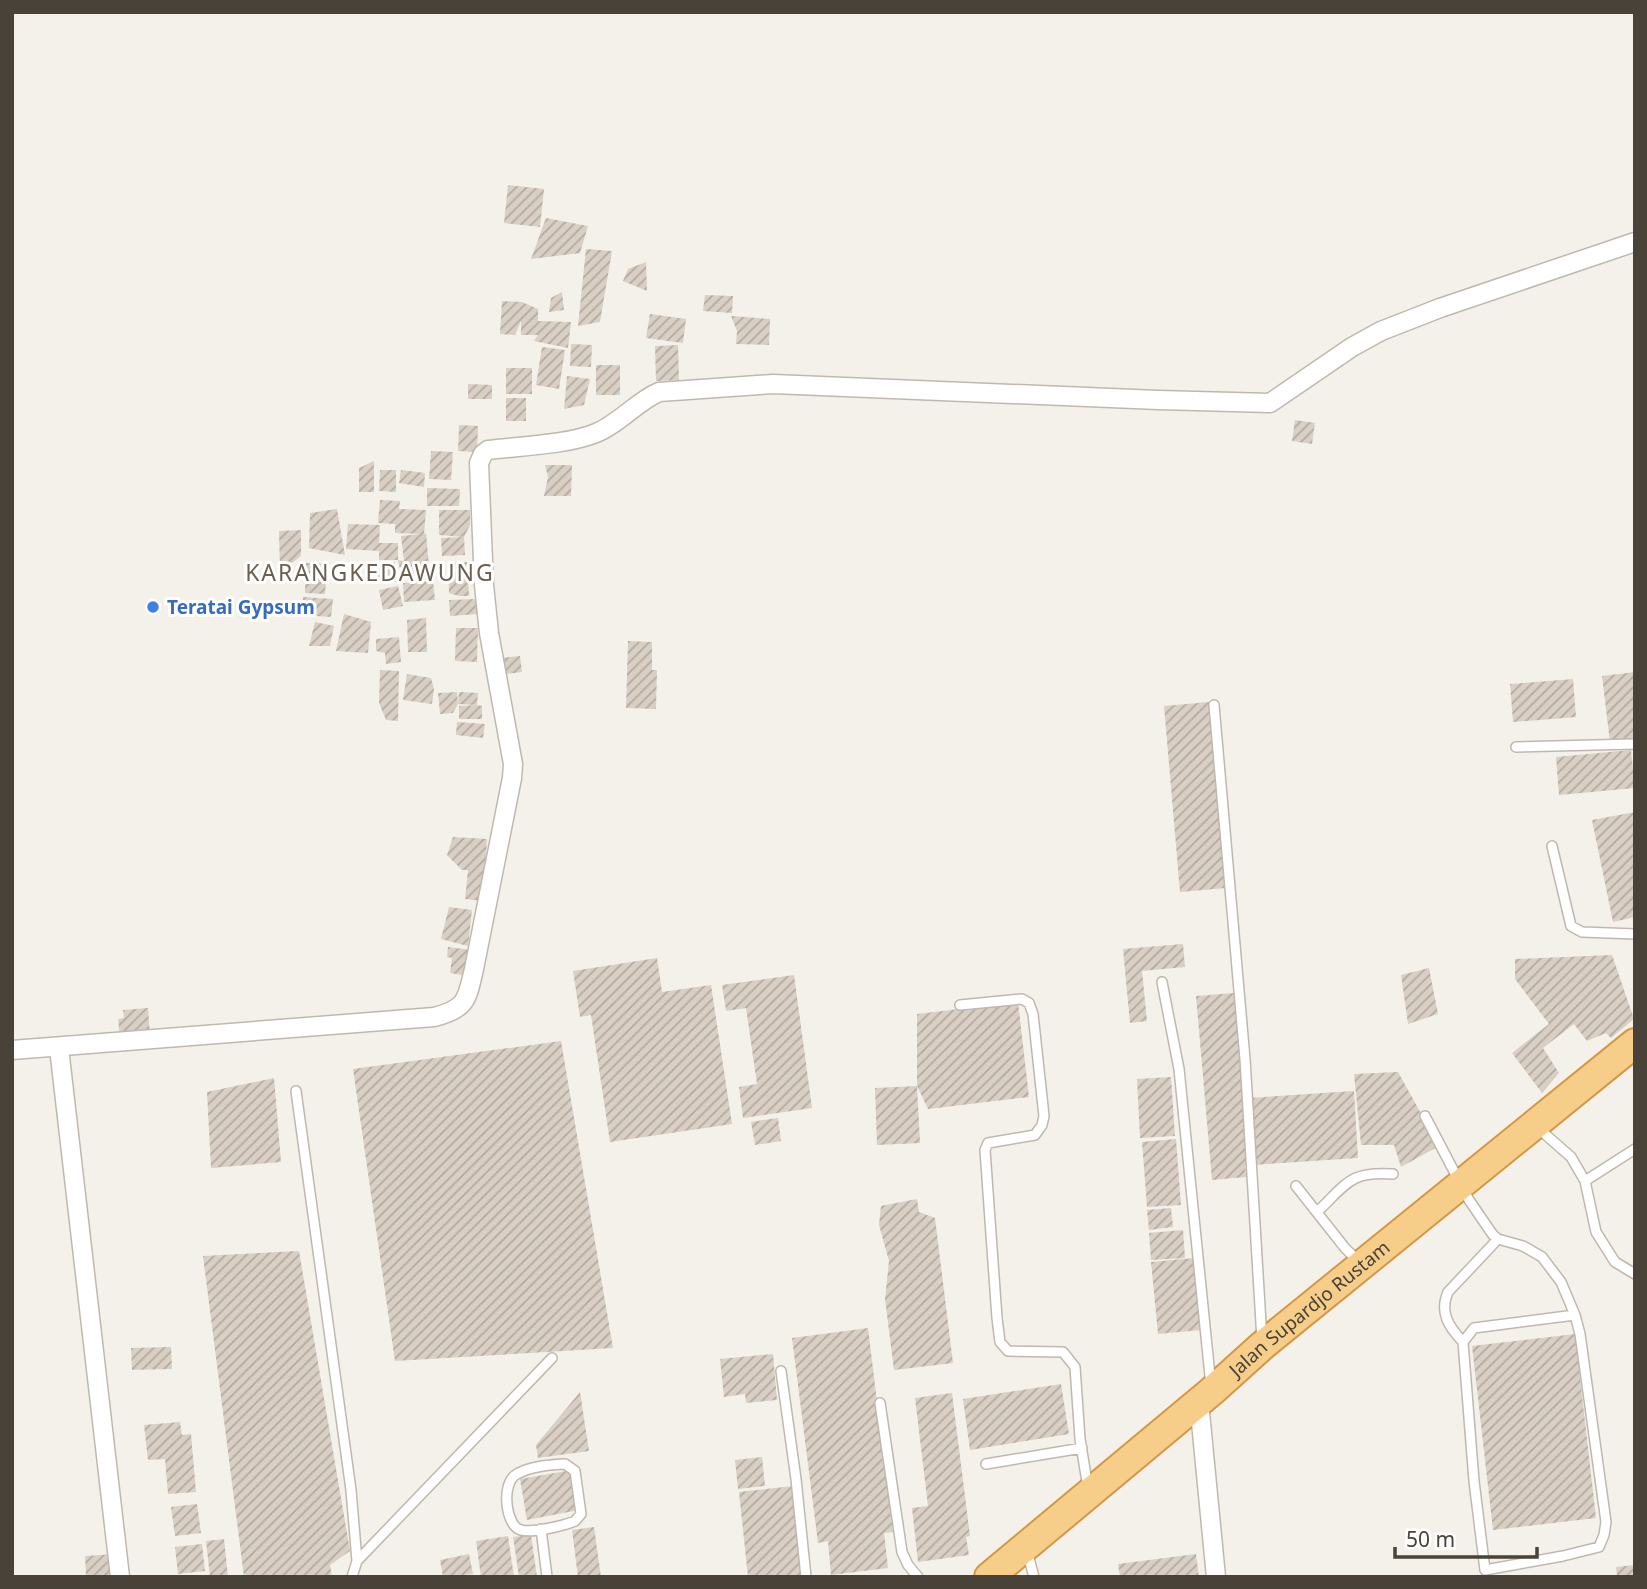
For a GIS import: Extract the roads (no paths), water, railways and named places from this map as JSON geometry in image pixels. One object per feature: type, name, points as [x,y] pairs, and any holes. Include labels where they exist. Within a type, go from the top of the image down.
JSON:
[{"type":"highway","name":"Jalan Supardjo Rustam","points":[[989,1577],[1263,1345],[1635,1043]]},
{"type":"street","points":[[12,1051],[434,1017],[450,1013],[463,1004],[474,968],[513,764],[489,633],[484,585],[479,463],[488,450],[581,438],[597,433],[645,398],[659,392],[773,384],[1270,402],[1352,347],[1381,331],[1440,308],[1635,243]]},
{"type":"street","points":[[59,1048],[120,1577]]},
{"type":"street","points":[[1205,1396],[1216,1577]]},
{"type":"lane","points":[[1214,705],[1245,1059],[1263,1345]]},
{"type":"lane","points":[[1516,747],[1635,744]]},
{"type":"lane","points":[[1552,846],[1571,926],[1582,932],[1635,934]]},
{"type":"lane","points":[[1162,982],[1179,1069],[1205,1396]]},
{"type":"lane","points":[[960,1005],[1021,999],[1029,1003],[1033,1014],[1044,1116],[1042,1125],[1035,1135],[988,1143],[985,1150],[997,1318],[1000,1342],[1008,1351],[1063,1352],[1075,1367],[1089,1493]]},
{"type":"lane","points":[[296,1091],[351,1490],[357,1561],[352,1577]]},
{"type":"lane","points":[[1425,1116],[1469,1200],[1498,1240],[1523,1246],[1542,1257],[1560,1282],[1575,1315],[1580,1334],[1606,1522],[1599,1547],[1485,1573],[1474,1481],[1463,1342],[1451,1329],[1444,1315],[1448,1292],[1498,1240]]},
{"type":"lane","points":[[1534,1124],[1571,1157],[1585,1181],[1597,1232],[1615,1262],[1635,1275]]},
{"type":"lane","points":[[1585,1181],[1635,1149]]},
{"type":"lane","points":[[1317,1212],[1354,1177],[1370,1173],[1393,1174]]},
{"type":"lane","points":[[1296,1186],[1345,1248],[1362,1264]]},
{"type":"lane","points":[[1463,1342],[1474,1328],[1575,1315]]},
{"type":"lane","points":[[357,1561],[552,1358]]},
{"type":"lane","points":[[781,1371],[806,1577]]},
{"type":"lane","points":[[880,1403],[902,1552],[918,1577]]},
{"type":"lane","points":[[986,1465],[1082,1448]]},
{"type":"lane","points":[[542,1466],[571,1466],[575,1471],[581,1514],[575,1521],[565,1525],[541,1528],[521,1530],[511,1521],[506,1489],[509,1481],[517,1474],[542,1466]]},
{"type":"lane","points":[[541,1528],[547,1577]]},
{"type":"lane","points":[[1026,1546],[1034,1577]]},
{"type":"place","name":"Teratai Gypsum","points":[[153,607]]},
{"type":"district","name":"KARANGKEDAWUNG","points":[[370,572]]}]
